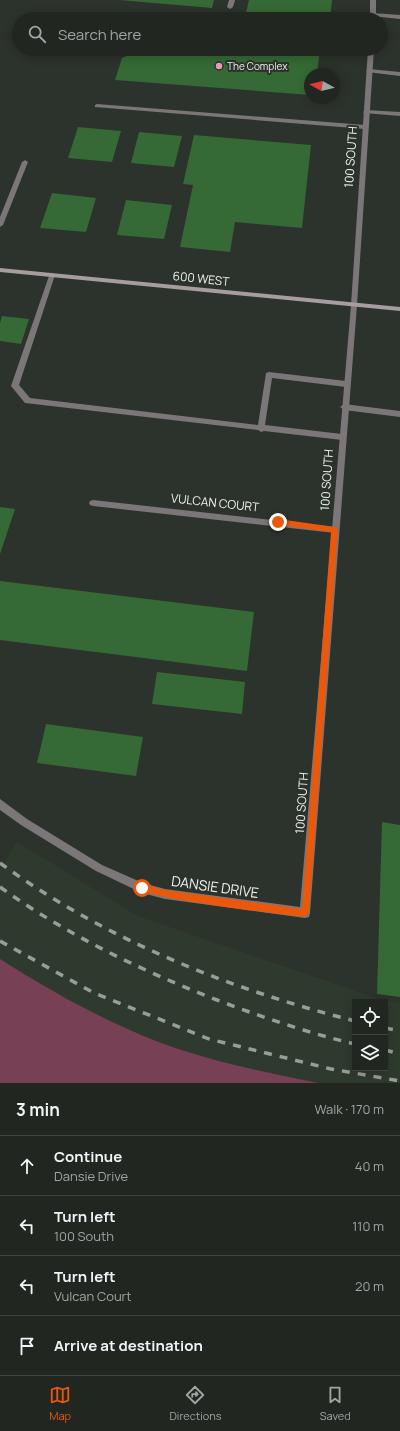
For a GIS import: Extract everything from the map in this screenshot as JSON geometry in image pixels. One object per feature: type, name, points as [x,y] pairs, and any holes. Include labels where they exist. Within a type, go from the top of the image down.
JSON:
[{"type":"street","points":[[230,7],[232,0]]},
{"type":"street","points":[[373,0],[373,12]]},
{"type":"street","points":[[388,17],[400,17]]},
{"type":"street","name":"100 SOUTH","points":[[305,913],[344,407],[354,304],[370,56]]},
{"type":"street","points":[[369,71],[400,74]]},
{"type":"street","points":[[98,106],[365,127]]},
{"type":"street","points":[[366,112],[400,114]]},
{"type":"street","points":[[0,225],[25,162]]},
{"type":"street","name":"600 WEST","points":[[0,270],[400,309]]},
{"type":"street","points":[[52,275],[15,386],[28,401],[261,429],[342,437]]},
{"type":"street","points":[[261,429],[269,375],[346,384]]},
{"type":"street","points":[[344,407],[400,414]]},
{"type":"street","name":"VULCAN COURT","points":[[93,503],[278,522],[335,530]]},
{"type":"street","name":"DANSIE DRIVE","points":[[0,804],[24,822],[99,868],[142,888],[165,894],[305,913]]},
{"type":"shaded area","points":[[17,842],[138,916],[381,999],[352,999],[352,1071],[388,1071],[388,1000],[400,1003],[400,1083],[0,1083],[0,869]]},
{"type":"shaded area","points":[[0,959],[76,1004],[156,1041],[216,1060],[318,1083],[0,1083]]},
{"type":"building","points":[[119,0],[214,0],[212,8]]},
{"type":"building","points":[[249,0],[332,0],[331,12],[246,12]]},
{"type":"building","name":"The Complex","points":[[127,56],[319,56],[318,68],[304,68],[304,95],[115,80],[122,58]]},
{"type":"building","points":[[78,127],[121,131],[112,162],[68,158]]},
{"type":"building","points":[[139,132],[182,136],[174,167],[131,163]]},
{"type":"building","points":[[194,135],[311,145],[302,228],[235,222],[230,252],[180,247],[193,185],[183,184]]},
{"type":"building","points":[[52,193],[96,198],[86,232],[40,228]]},
{"type":"building","points":[[126,200],[172,205],[164,239],[117,235]]},
{"type":"building","points":[[2,316],[29,319],[21,344],[0,341],[0,323]]},
{"type":"building","points":[[0,507],[15,509],[0,554]]},
{"type":"building","points":[[0,581],[254,612],[247,671],[0,640]]},
{"type":"building","points":[[157,672],[245,682],[242,714],[152,704]]},
{"type":"building","points":[[46,724],[143,737],[136,776],[37,763]]},
{"type":"building","points":[[382,822],[400,825],[400,997],[377,994]]},
{"type":"railway","points":[[0,863],[41,891],[82,916],[170,959],[261,994],[352,1020]]},
{"type":"railway","points":[[0,887],[51,921],[132,964],[217,1000],[303,1030],[352,1043]]},
{"type":"railway","points":[[0,941],[94,993],[209,1039],[331,1069],[400,1081]]},
{"type":"railway","points":[[388,1029],[400,1031]]},
{"type":"railway","points":[[388,1051],[400,1054]]},
{"type":"place","name":"The Complex","points":[[219,66]]},
{"type":"route","points":[[142,888],[165,894],[305,913],[335,530],[278,522]]}]
